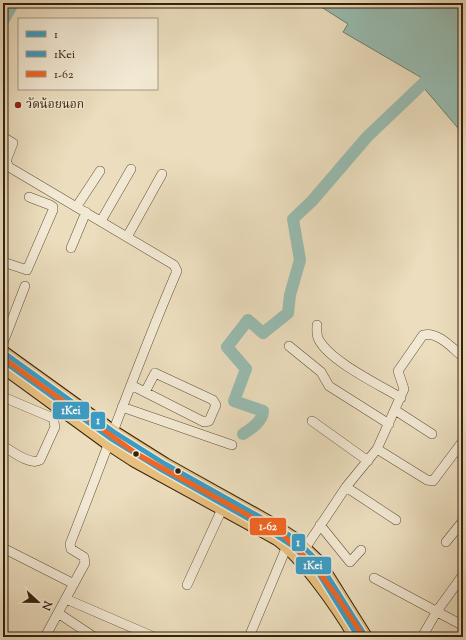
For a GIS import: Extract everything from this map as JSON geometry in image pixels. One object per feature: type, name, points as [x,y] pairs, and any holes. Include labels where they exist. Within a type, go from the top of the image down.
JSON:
[{"type":"main road","points":[[3,352],[114,432],[245,514],[306,547],[319,562],[366,637]]},
{"type":"main road","points":[[3,367],[110,445],[222,509],[245,514]]},
{"type":"main road","points":[[267,527],[287,546],[309,571],[354,637]]},
{"type":"street","points":[[3,137],[12,143],[6,161],[9,167],[77,206],[176,267],[177,272],[153,326],[122,407],[110,445],[70,544],[70,549],[82,555],[86,559],[45,637]]},
{"type":"street","points":[[101,221],[130,169]]},
{"type":"street","points":[[77,206],[100,171]]},
{"type":"street","points":[[127,237],[162,174]]},
{"type":"street","points":[[3,262],[28,270],[53,210],[53,207],[50,205],[29,197]]},
{"type":"street","points":[[71,248],[86,212]]},
{"type":"street","points":[[3,343],[25,286]]},
{"type":"street","points":[[317,325],[317,335],[325,348],[348,367],[402,398]]},
{"type":"street","points":[[306,547],[346,487],[378,449],[402,398],[404,385],[398,374],[398,370],[422,335],[428,334],[438,336],[463,357]]},
{"type":"street","points":[[289,346],[321,372],[328,386],[389,424]]},
{"type":"street","points":[[130,386],[204,422],[208,421],[216,405],[213,400],[155,373],[145,392]]},
{"type":"street","points":[[32,408],[37,392]]},
{"type":"street","points":[[3,397],[53,418],[55,422],[55,427],[40,460],[31,462],[3,446]]},
{"type":"street","points":[[122,407],[232,445]]},
{"type":"street","points":[[396,410],[432,434]]},
{"type":"street","points":[[312,421],[368,461]]},
{"type":"street","points":[[378,449],[427,480],[432,480],[463,441]]},
{"type":"street","points":[[346,487],[396,520]]},
{"type":"street","points":[[187,585],[222,509]]},
{"type":"street","points":[[446,542],[463,521]]},
{"type":"street","points":[[320,525],[350,562],[361,550]]},
{"type":"street","points":[[249,637],[287,546]]},
{"type":"street","points":[[3,548],[74,584]]},
{"type":"street","points":[[422,637],[437,611],[463,575]]},
{"type":"street","points":[[374,578],[460,624]]},
{"type":"street","points":[[66,598],[154,637]]},
{"type":"street","points":[[58,613],[94,637]]},
{"type":"water","points":[[315,3],[463,3],[463,134],[418,81],[422,78],[343,32],[348,24]]},
{"type":"waterway","points":[[3,26],[16,3]]},
{"type":"waterway","points":[[243,434],[259,421],[263,411],[234,401],[246,369],[227,347],[248,320],[263,333],[288,313],[290,295],[300,260],[293,219],[312,201],[367,137],[432,75]]},
{"type":"transit line","name":"1","points":[[3,352],[114,432],[165,464],[269,522],[295,539],[319,562],[366,637]]},
{"type":"transit line","name":"1Kei","points":[[3,361],[110,438],[162,470],[265,528],[291,545],[314,566],[358,637]]},
{"type":"transit line","name":"1-62","points":[[7,361],[137,454],[282,534],[315,567],[336,595],[361,633]]},
{"type":"place","name":"วัดน้อยนอก","points":[[18,105]]}]
